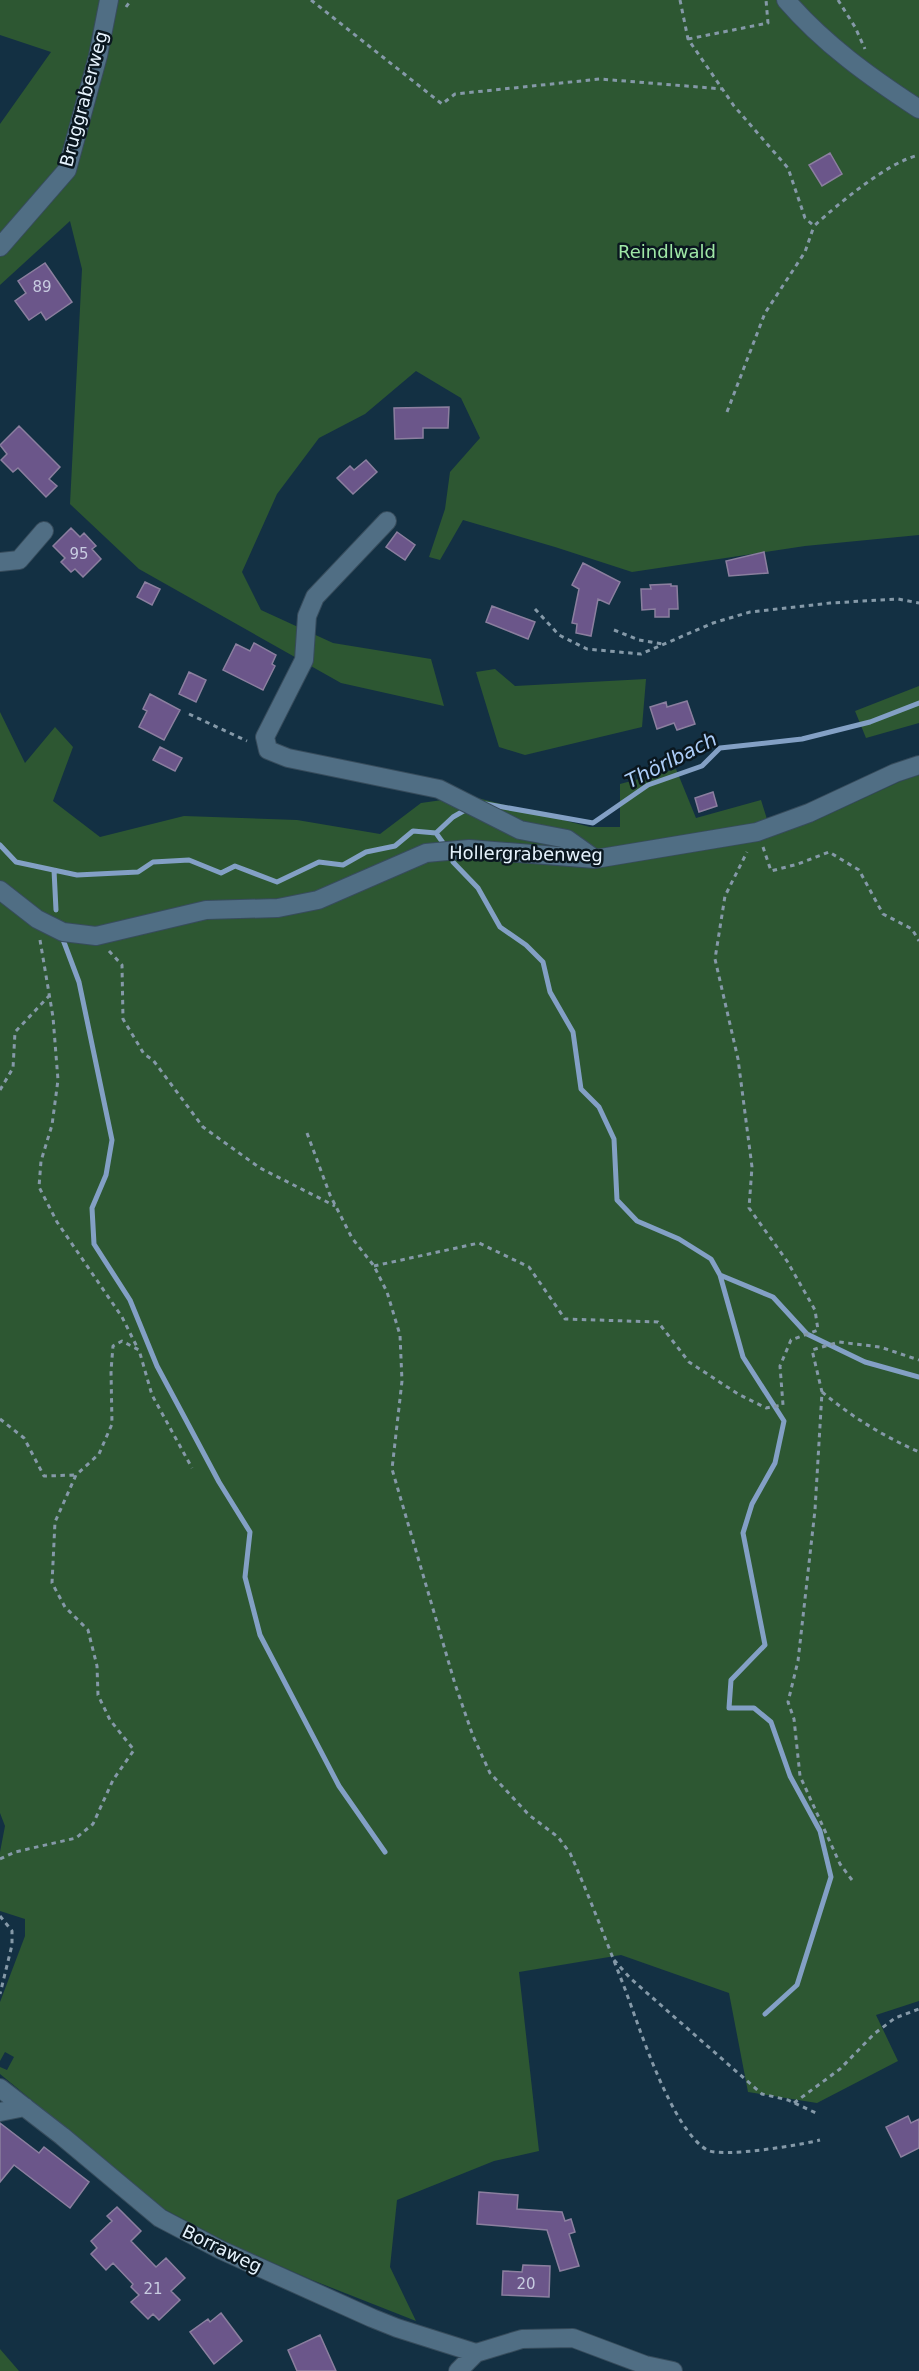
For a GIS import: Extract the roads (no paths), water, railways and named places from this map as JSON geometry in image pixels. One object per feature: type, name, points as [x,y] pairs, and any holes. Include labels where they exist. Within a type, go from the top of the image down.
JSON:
[{"type":"street","name":"Bruggraberweg","points":[[0,247],[67,170],[98,56],[109,0]]},
{"type":"street","points":[[786,0],[809,27],[839,52],[880,84],[919,109]]},
{"type":"street","points":[[387,521],[315,597],[307,616],[304,660],[265,737],[268,750],[288,758],[439,789],[520,830],[567,839],[595,859]]},
{"type":"street","points":[[0,562],[18,560],[44,531]]},
{"type":"street","name":"Hollergrabenweg","points":[[0,890],[37,919],[63,932],[96,936],[206,910],[278,908],[318,900],[426,853],[469,849],[595,859],[757,832],[809,813],[895,773],[919,765]]},
{"type":"street","name":"Borraweg","points":[[0,2088],[62,2136],[160,2218],[221,2250],[372,2318],[476,2353]]},
{"type":"street","points":[[0,2112],[25,2107]]},
{"type":"street","points":[[458,2371],[476,2353],[522,2339],[573,2338],[645,2365],[673,2371]]},
{"type":"waterway","name":"Thörlbach","points":[[486,804],[593,823],[648,785],[702,766],[720,748],[802,739],[870,722],[919,703]]},
{"type":"waterway","name":"Thörlbach","points":[[0,845],[16,862],[77,875],[138,872],[153,862],[189,860],[221,873],[235,866],[277,882],[319,862],[343,865],[366,852],[395,846],[413,831],[436,833],[453,817],[467,809]]},
{"type":"waterway","points":[[436,833],[446,847]]},
{"type":"waterway","points":[[453,862],[478,888],[500,927],[526,945],[543,962],[550,992],[573,1032],[581,1089],[599,1107],[614,1139],[617,1200],[637,1221],[679,1239],[711,1259],[720,1275],[743,1357],[784,1421],[775,1463],[752,1504],[743,1533],[765,1645],[731,1680],[729,1708],[754,1708],[771,1722],[790,1776],[820,1831],[831,1877],[797,1985],[765,2014]]},
{"type":"waterway","points":[[54,870],[56,910]]},
{"type":"waterway","points":[[62,937],[79,982],[112,1140],[106,1175],[92,1208],[94,1244],[130,1300],[157,1366],[219,1482],[250,1532],[245,1577],[260,1635],[339,1786],[385,1852]]},
{"type":"waterway","points":[[720,1275],[773,1297],[807,1334],[865,1362],[919,1377]]},
{"type":"park label","name":"Reindlwald","points":[[667,252]]}]
